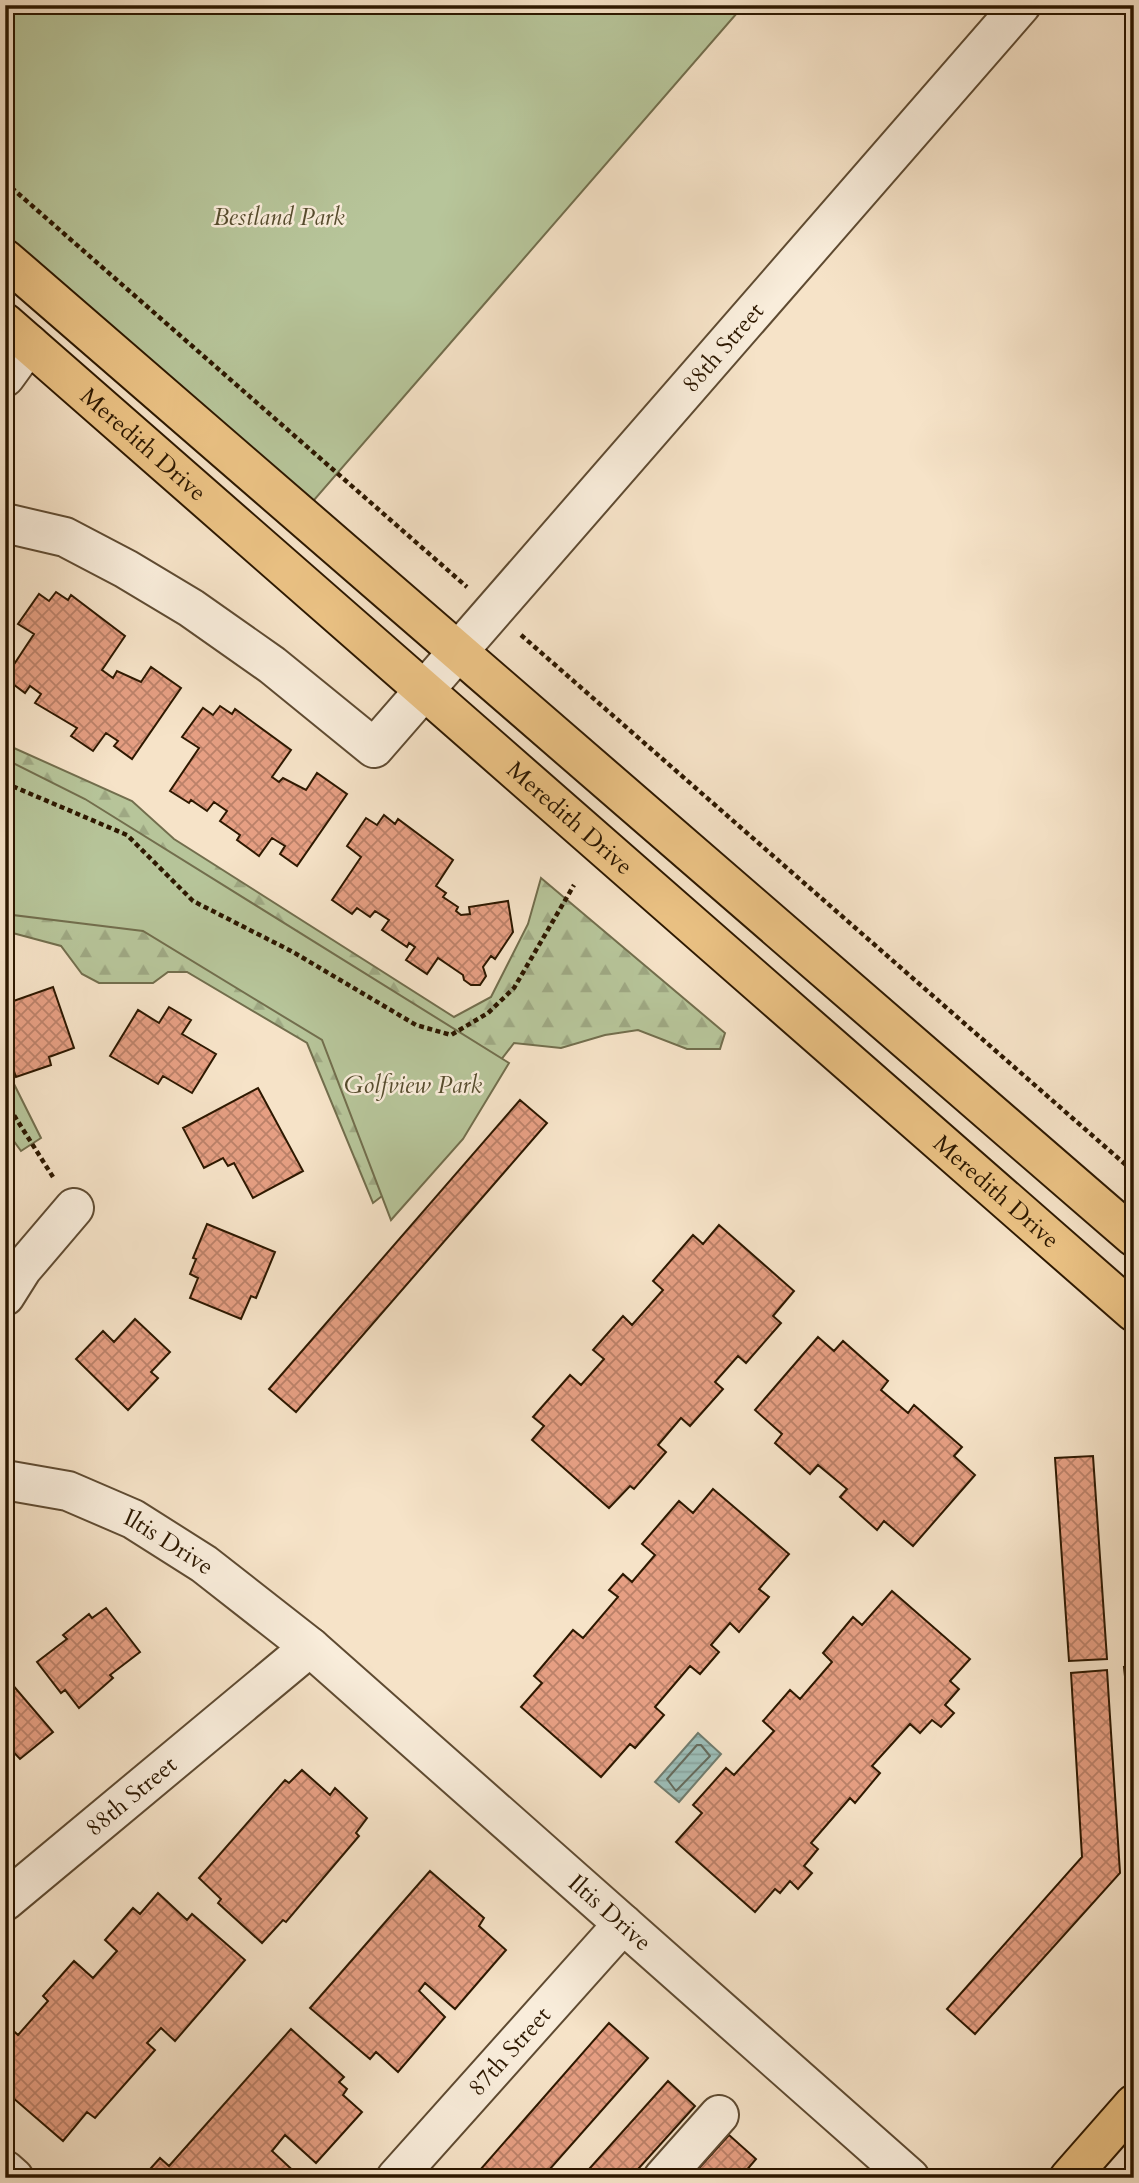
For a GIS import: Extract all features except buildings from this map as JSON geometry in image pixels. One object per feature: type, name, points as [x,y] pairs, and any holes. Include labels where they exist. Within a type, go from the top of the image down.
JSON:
[{"type":"main road","name":"Meredith Drive","points":[[5,259],[1130,1227]]},
{"type":"main road","name":"Meredith Drive","points":[[17,333],[1134,1312]]},
{"type":"main road","points":[[1069,2178],[1134,2104]]},
{"type":"street","name":"88th Street","points":[[5,523],[65,537],[191,608],[272,665],[374,748],[1021,5]]},
{"type":"street","points":[[5,377],[17,333]]},
{"type":"street","points":[[5,1296],[22,1269],[74,1208]]},
{"type":"street","name":"Iltis Drive","points":[[5,1480],[68,1491],[133,1519],[204,1564],[310,1647],[910,2178]]},
{"type":"street","name":"88th Street","points":[[5,1901],[310,1647]]},
{"type":"street","name":"87th Street","points":[[396,2178],[623,1924]]},
{"type":"street","points":[[663,2178],[719,2115]]},
{"type":"street","points":[[5,2170],[14,2178]]},
{"type":"path","points":[[5,182],[1134,1172]]},
{"type":"path","points":[[5,783],[127,835],[193,901],[293,952],[416,1025],[451,1035],[488,1013],[514,988],[574,885]]},
{"type":"path","points":[[5,1101],[74,1208]]},
{"type":"green space","name":"Bestland Park","points":[[5,5],[744,5],[301,515],[5,259]]},
{"type":"green space","points":[[5,744],[132,801],[174,839],[454,1017],[491,997],[528,924],[541,878],[725,1033],[720,1049],[687,1049],[638,1030],[605,1035],[561,1048],[514,1043],[417,1169],[373,1203],[307,1043],[187,972],[168,972],[153,983],[99,983],[82,974],[61,946],[5,931]]},
{"type":"green space","name":"Golfview Park","points":[[5,759],[85,799],[509,1063],[463,1139],[391,1220],[322,1040],[143,931],[5,914]]},
{"type":"green space","points":[[5,1066],[41,1138],[21,1151],[5,1129]]},
{"type":"water","points":[[698,1733],[721,1754],[679,1802],[655,1782]]}]
